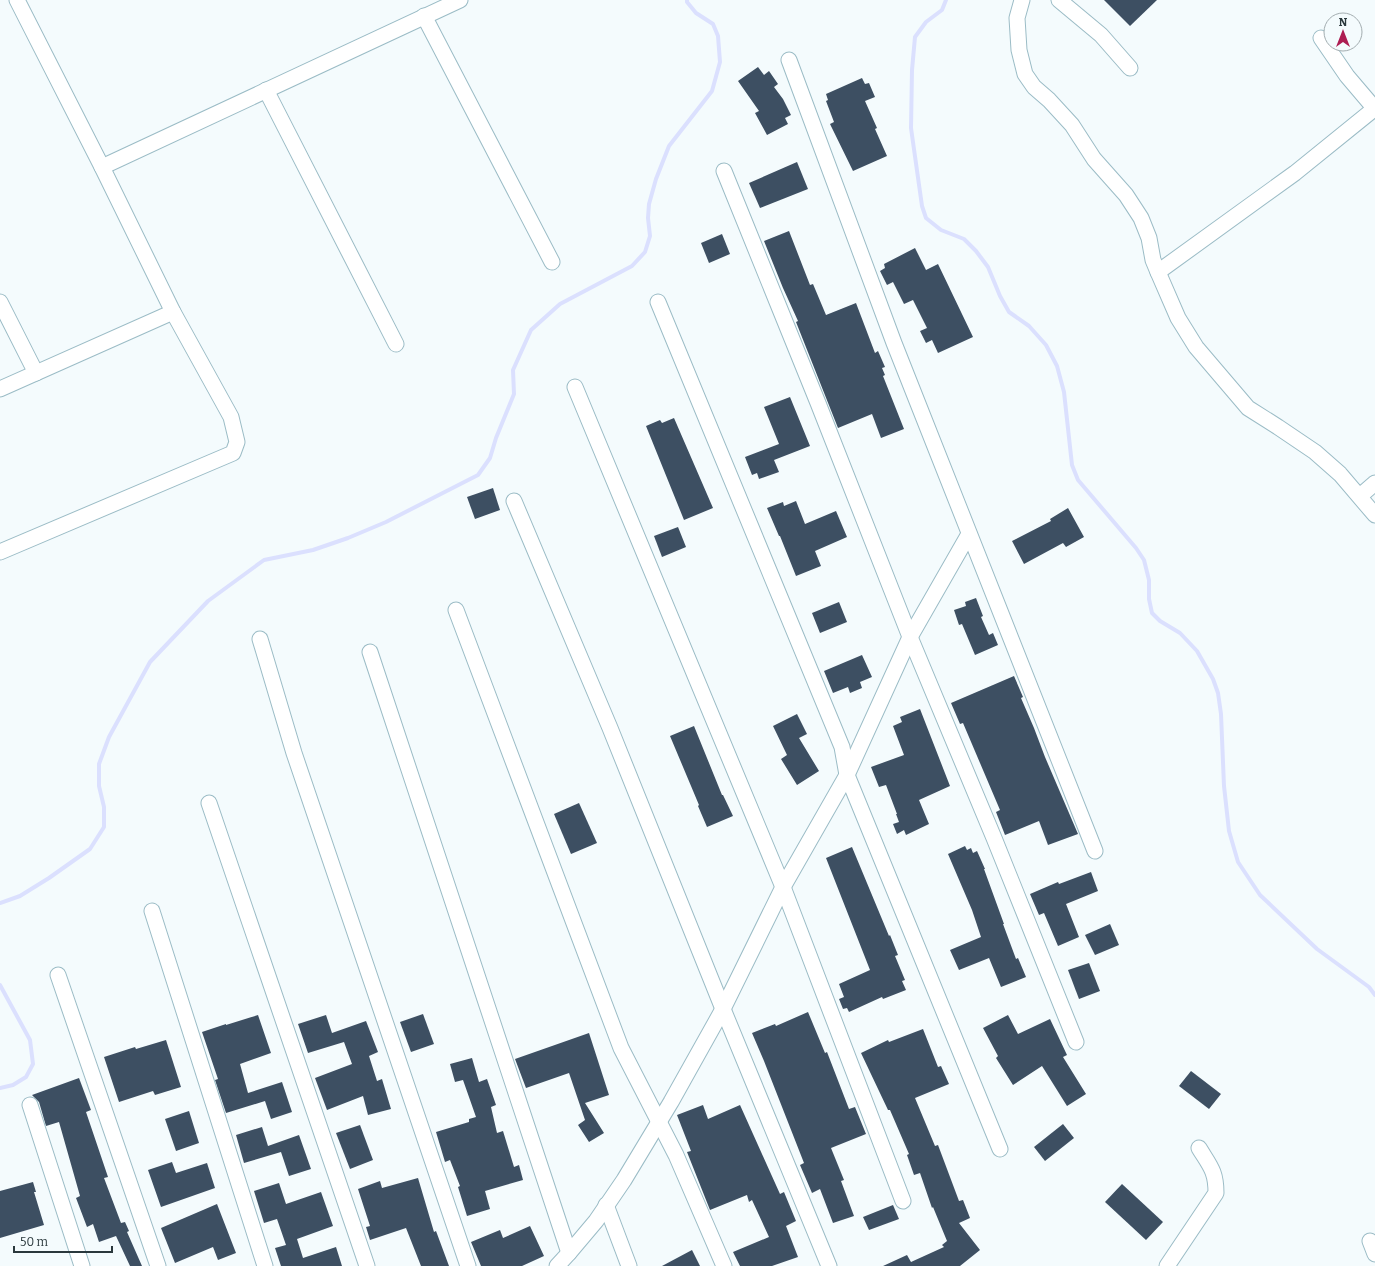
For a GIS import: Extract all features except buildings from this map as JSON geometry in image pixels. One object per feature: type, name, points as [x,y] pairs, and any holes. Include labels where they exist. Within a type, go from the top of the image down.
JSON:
[{"type":"street","points":[[0,552],[233,453],[237,442],[231,417],[173,312],[102,166],[18,0]]},
{"type":"street","points":[[102,166],[460,0]]},
{"type":"street","points":[[1022,0],[1017,18],[1019,50],[1025,74],[1034,87],[1049,100],[1072,125],[1094,159],[1126,195],[1141,218],[1149,238],[1153,260],[1158,272],[1178,318],[1196,346],[1248,408],[1315,452],[1340,474],[1375,515]]},
{"type":"street","points":[[1059,0],[1101,35],[1130,68]]},
{"type":"street","points":[[424,16],[552,262]]},
{"type":"street","points":[[1158,272],[1295,173],[1375,109],[1347,76],[1321,38]]},
{"type":"street","points":[[789,60],[894,343],[1095,851]]},
{"type":"street","points":[[266,90],[396,344]]},
{"type":"street","points":[[724,171],[818,403],[910,637],[994,838],[1076,1042]]},
{"type":"street","points":[[0,302],[36,374]]},
{"type":"street","points":[[658,302],[842,747],[847,775],[1000,1149]]},
{"type":"street","points":[[0,389],[173,312]]},
{"type":"street","points":[[575,387],[783,887],[903,1201]]},
{"type":"street","points":[[1360,496],[1375,483]]},
{"type":"street","points":[[514,501],[610,728],[723,1009],[829,1266]]},
{"type":"street","points":[[557,1266],[569,1254],[596,1221],[624,1180],[723,1009],[783,887],[847,775],[910,637],[969,534]]},
{"type":"street","points":[[456,610],[621,1048],[658,1123],[676,1155],[724,1266]]},
{"type":"street","points":[[260,639],[297,760],[468,1266]]},
{"type":"street","points":[[370,652],[569,1254]]},
{"type":"street","points":[[209,803],[367,1266]]},
{"type":"street","points":[[152,911],[265,1266]]},
{"type":"street","points":[[58,976],[158,1266]]},
{"type":"street","points":[[30,1105],[82,1266]]},
{"type":"street","points":[[1167,1266],[1216,1193],[1214,1170],[1199,1148]]},
{"type":"street","points":[[606,1205],[629,1266]]},
{"type":"waterway","points":[[0,903],[20,896],[49,878],[90,849],[104,827],[104,807],[99,786],[99,764],[109,737],[150,662],[208,601],[264,560],[313,550],[348,538],[386,522],[478,475],[490,458],[496,438],[514,394],[513,370],[531,330],[560,304],[632,266],[645,252],[650,236],[648,218],[649,204],[656,179],[669,146],[712,91],[720,62],[718,36],[713,24],[696,13],[687,0]]},
{"type":"waterway","points":[[946,0],[942,10],[926,22],[915,37],[912,70],[911,128],[922,206],[926,218],[941,230],[964,239],[976,251],[988,267],[1000,296],[1009,312],[1029,326],[1046,345],[1057,366],[1064,392],[1072,465],[1078,480],[1136,548],[1144,560],[1149,580],[1149,599],[1152,613],[1160,621],[1180,633],[1197,651],[1213,679],[1218,693],[1221,714],[1224,786],[1229,831],[1238,862],[1260,895],[1317,949],[1369,987],[1375,995]]},
{"type":"waterway","points":[[0,985],[30,1040],[33,1064],[26,1077],[13,1085],[0,1088]]}]
